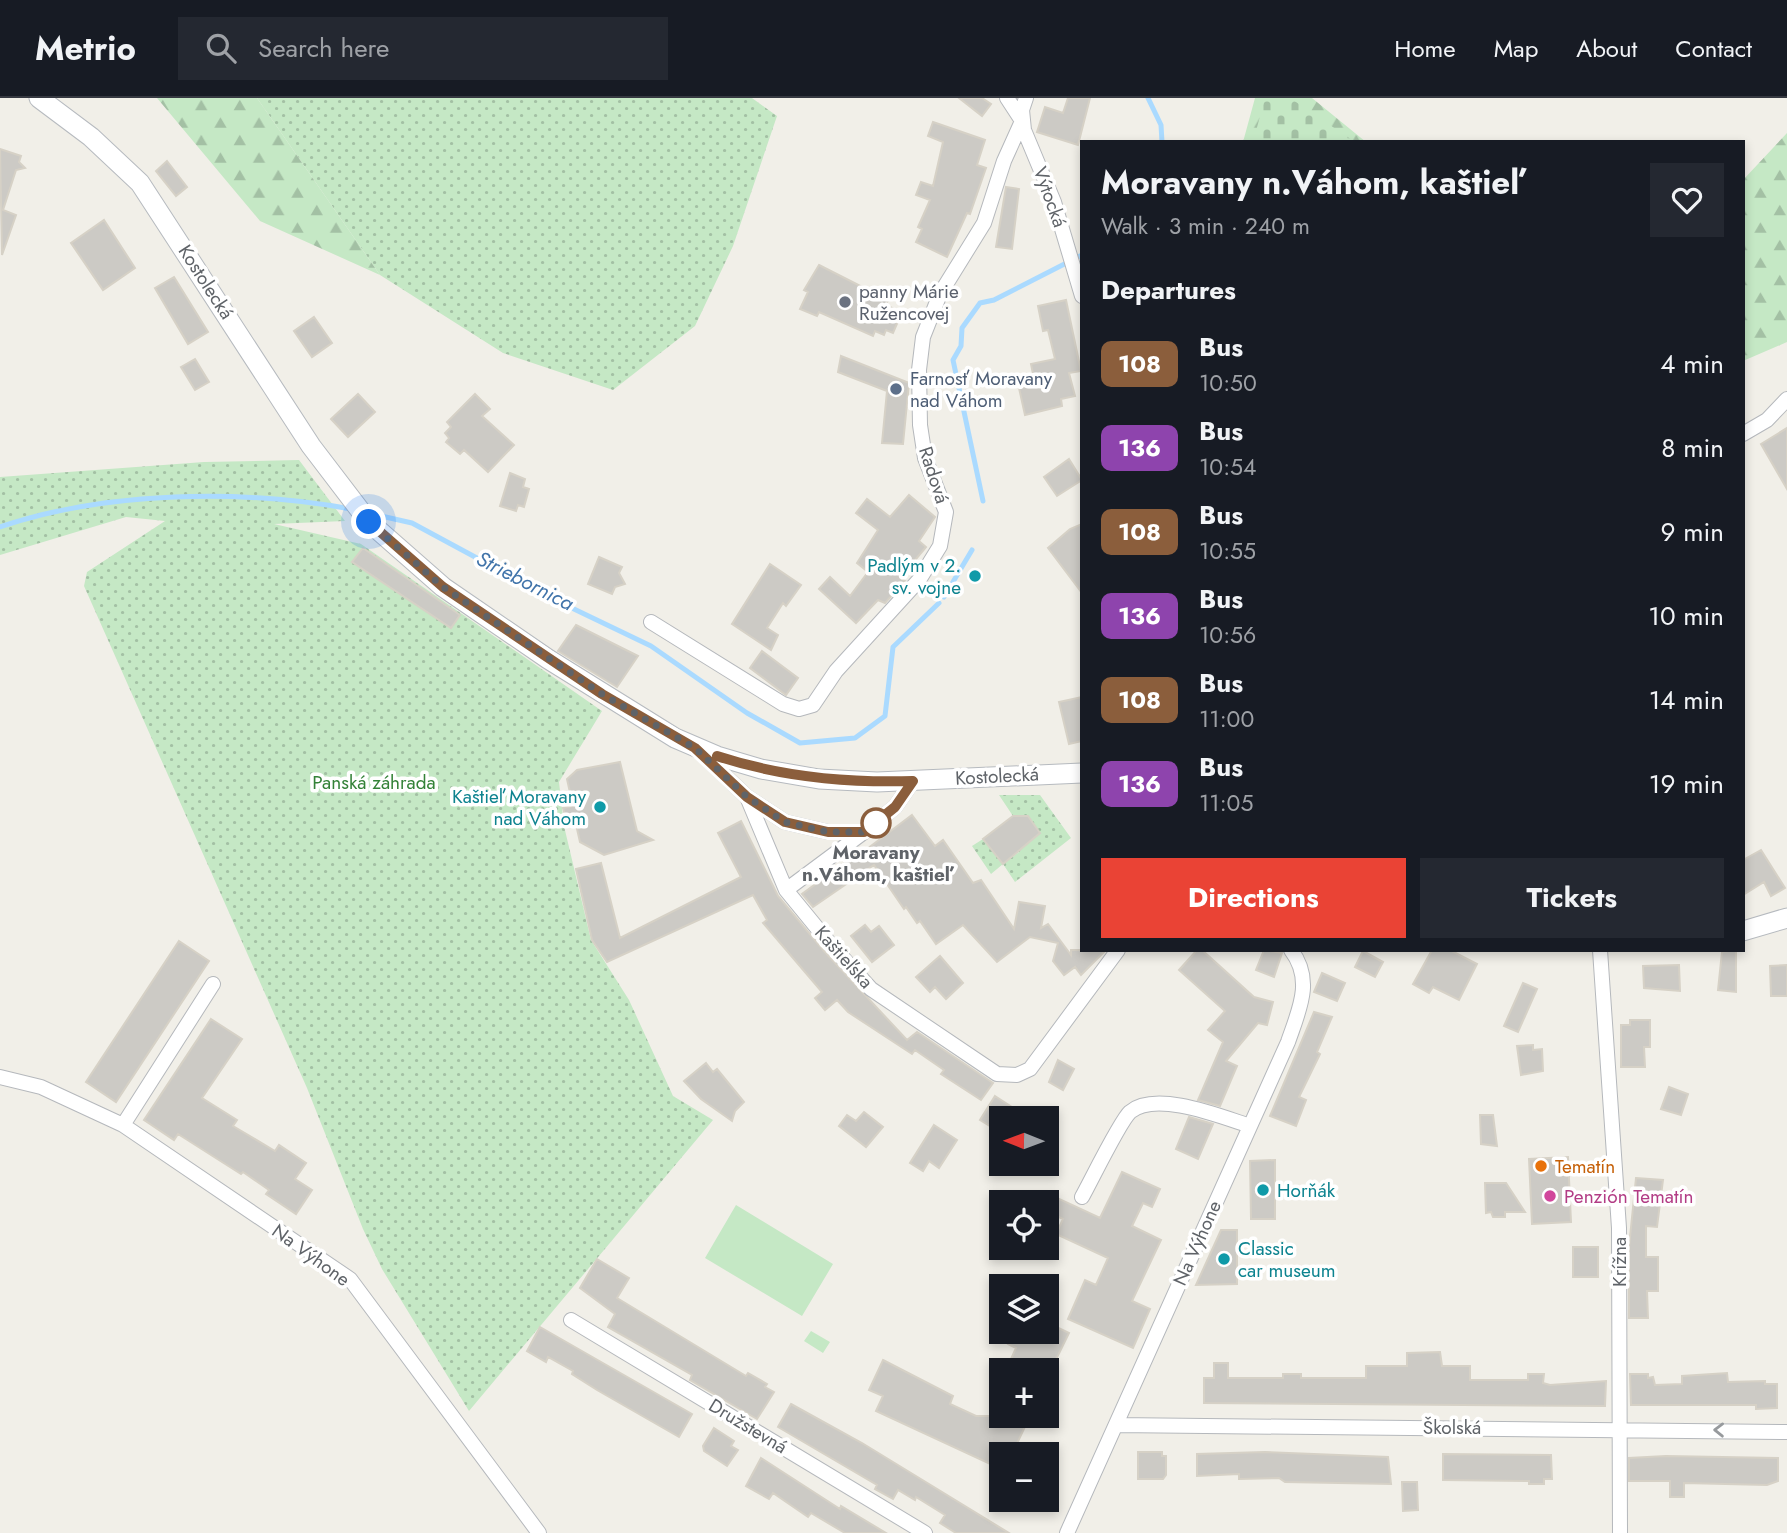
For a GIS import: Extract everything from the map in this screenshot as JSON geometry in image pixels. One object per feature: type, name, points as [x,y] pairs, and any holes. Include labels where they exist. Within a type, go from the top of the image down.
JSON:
[{"type":"main road","name":"Kostolecká","points":[[39,98],[91,137],[140,183],[311,446],[369,522],[416,565],[488,619],[602,694],[695,748],[783,774],[847,781],[913,781],[1080,773]]},
{"type":"main road","points":[[1745,930],[1787,918]]},
{"type":"street","name":"Výtocká","points":[[1007,98],[1022,121],[1054,202],[1080,289]]},
{"type":"street","points":[[1022,121],[1026,98]]},
{"type":"street","name":"Radová","points":[[651,622],[783,704],[799,709],[813,705],[836,671],[919,580],[940,546],[946,512],[925,458],[920,425],[919,370],[923,337],[940,294],[984,223],[1004,161],[1022,121]]},
{"type":"street","points":[[1745,433],[1767,420],[1787,399]]},
{"type":"street","name":"Kostolecká","points":[[695,748],[747,797],[785,822],[828,832],[864,832]]},
{"type":"street","points":[[786,890],[895,807],[913,781]]},
{"type":"street","name":"Kostolecká","points":[[747,797],[786,890]]},
{"type":"street","name":"Kaštieľska","points":[[786,890],[871,989],[997,1074],[1017,1075],[1030,1069],[1117,952]]},
{"type":"street","name":"Na Výhone","points":[[1067,1533],[1288,1042],[1304,992],[1300,963],[1292,952]]},
{"type":"street","name":"Krížna","points":[[1600,952],[1619,1228],[1620,1533]]},
{"type":"street","points":[[123,1125],[213,984]]},
{"type":"street","name":"Na Výhone","points":[[0,1077],[41,1087],[123,1125],[350,1279],[539,1533]]},
{"type":"street","points":[[1082,1197],[1129,1112],[1145,1104],[1189,1107],[1251,1126]]},
{"type":"street","name":"Družstevná","points":[[571,1320],[925,1533]]},
{"type":"street","name":"Školská","points":[[1116,1424],[1787,1432]]},
{"type":"green space","points":[[157,98],[257,98],[380,275],[260,221]]},
{"type":"green space","points":[[257,98],[752,98],[777,116],[733,246],[695,326],[613,390],[503,353],[380,275]]},
{"type":"green space","points":[[1255,98],[1312,98],[1364,140],[1244,140]]},
{"type":"green space","points":[[1265,98],[1290,98],[1352,140],[1254,140]]},
{"type":"green space","points":[[1787,133],[1787,342],[1745,360],[1745,178]]},
{"type":"green space","name":"Panská záhrada","points":[[299,460],[345,521],[274,524],[361,544],[602,711],[559,782],[564,826],[591,940],[629,1000],[673,1096],[713,1120],[469,1411],[382,1269],[363,1229],[307,1088],[84,586],[87,572],[165,521],[126,517],[0,555],[0,477],[204,462]]},
{"type":"green space","points":[[999,795],[1040,795],[1071,838],[1015,882],[1003,864],[1019,852],[1015,847],[1040,833],[1028,816],[1013,816]]},
{"type":"green space","points":[[983,839],[1003,864],[991,874],[972,846]]},
{"type":"green space","points":[[736,1205],[833,1264],[802,1316],[705,1258]]},
{"type":"green space","points":[[811,1331],[830,1342],[823,1353],[804,1341]]},
{"type":"building","points":[[959,98],[982,98],[991,104],[982,116]]},
{"type":"building","points":[[1068,98],[1090,98],[1078,145],[1037,132],[1045,107],[1063,113]]},
{"type":"building","points":[[933,122],[985,140],[977,165],[986,168],[970,214],[967,213],[947,257],[916,242],[922,229],[918,227],[930,200],[916,195],[921,182],[933,186],[943,142],[928,136]]},
{"type":"building","points":[[0,149],[21,156],[19,162],[25,168],[16,170],[3,210],[16,215],[2,255]]},
{"type":"building","points":[[167,161],[187,187],[176,196],[156,171]]},
{"type":"building","points":[[1006,187],[1019,189],[1012,249],[996,247]]},
{"type":"building","points":[[104,220],[135,268],[103,290],[71,243]]},
{"type":"building","name":"panny Márie Ružencovej","points":[[819,265],[888,300],[886,305],[896,310],[893,317],[899,319],[893,333],[886,330],[884,335],[875,331],[873,336],[819,312],[817,316],[800,309],[808,292],[804,290]]},
{"type":"building","points":[[174,277],[208,332],[188,344],[155,288]]},
{"type":"building","points":[[1066,300],[1080,371],[1069,373],[1075,396],[1061,399],[1062,406],[1025,415],[1019,388],[1035,384],[1031,364],[1055,359],[1048,330],[1043,331],[1038,306]]},
{"type":"building","points":[[314,317],[332,343],[312,357],[294,331]]},
{"type":"building","points":[[841,356],[909,383],[903,444],[882,443],[887,391],[838,372]]},
{"type":"building","points":[[195,359],[209,382],[195,390],[181,367]]},
{"type":"building","points":[[358,394],[375,412],[348,437],[331,419]]},
{"type":"building","points":[[475,394],[490,409],[482,416],[514,445],[488,472],[464,450],[460,454],[446,442],[449,438],[445,433],[451,427],[447,422]]},
{"type":"building","points":[[1787,428],[1787,489],[1761,444]]},
{"type":"building","points":[[1069,459],[1080,481],[1057,496],[1044,477]]},
{"type":"building","points":[[510,473],[525,479],[523,487],[529,489],[524,507],[518,505],[516,511],[500,506]]},
{"type":"building","points":[[909,495],[935,517],[919,541],[926,547],[900,578],[905,581],[885,603],[878,600],[856,623],[819,589],[830,577],[850,596],[868,572],[857,563],[878,530],[856,513],[867,499],[890,517]]},
{"type":"building","points":[[1080,525],[1080,590],[1048,548],[1070,529]]},
{"type":"building","points":[[363,548],[460,615],[451,628],[352,562]]},
{"type":"building","points":[[599,557],[622,567],[619,573],[625,584],[615,587],[612,594],[588,584]]},
{"type":"building","points":[[770,564],[801,585],[786,606],[783,603],[767,628],[778,635],[771,650],[732,624]]},
{"type":"building","points":[[576,625],[638,656],[617,687],[558,651]]},
{"type":"building","points":[[762,651],[798,678],[786,695],[750,668]]},
{"type":"building","points":[[1080,697],[1080,741],[1069,744],[1059,702]]},
{"type":"building","name":"Kaštieľ Moravany nad Váhom","points":[[620,762],[637,831],[653,840],[604,855],[580,842],[575,820],[567,822],[563,808],[573,806],[567,779],[577,770]]},
{"type":"building","points":[[912,815],[935,846],[943,840],[973,883],[981,880],[1014,929],[1019,902],[1045,906],[1041,928],[1048,924],[1071,955],[1071,950],[1104,952],[1081,975],[1075,967],[1064,975],[1053,961],[1058,943],[1030,937],[997,962],[963,925],[936,944],[920,921],[917,923],[906,907],[904,909],[874,865],[813,907],[802,894],[858,853],[859,855]]},
{"type":"building","points":[[1013,816],[1028,816],[1040,833],[1003,864],[983,839]]},
{"type":"building","points":[[741,821],[778,896],[824,951],[907,1040],[917,1032],[993,1083],[981,1100],[941,1074],[944,1070],[915,1050],[912,1054],[848,1012],[837,1000],[825,1010],[815,998],[822,992],[763,923],[767,920],[753,895],[607,962],[592,940],[576,869],[601,863],[620,938],[741,877],[718,833]]},
{"type":"building","points":[[1761,850],[1785,888],[1771,896],[1764,882],[1745,894],[1745,859]]},
{"type":"building","points":[[865,925],[871,932],[879,926],[894,945],[872,962],[851,936]]},
{"type":"building","points":[[179,941],[209,961],[116,1102],[86,1082]]},
{"type":"building","points":[[1195,952],[1204,952],[1254,997],[1273,1002],[1267,1025],[1258,1023],[1226,1061],[1237,1066],[1220,1106],[1198,1100],[1223,1042],[1208,1030],[1225,1011],[1179,970]]},
{"type":"building","points":[[1263,952],[1282,953],[1274,977],[1256,970]]},
{"type":"building","points":[[1362,952],[1383,962],[1375,977],[1355,967]]},
{"type":"building","points":[[1431,952],[1454,952],[1477,964],[1459,1000],[1433,987],[1429,993],[1413,984]]},
{"type":"building","points":[[1722,952],[1736,952],[1736,992],[1718,990]]},
{"type":"building","points":[[940,956],[963,983],[946,999],[935,987],[930,992],[916,977]]},
{"type":"building","points":[[1679,965],[1680,991],[1644,988],[1643,966]]},
{"type":"building","points":[[1787,965],[1787,996],[1771,996],[1770,966]]},
{"type":"building","points":[[1322,973],[1345,983],[1337,1001],[1314,992]]},
{"type":"building","points":[[1523,983],[1537,989],[1518,1032],[1504,1026]]},
{"type":"building","points":[[1314,1012],[1332,1017],[1317,1052],[1320,1054],[1299,1097],[1306,1100],[1296,1126],[1270,1116]]},
{"type":"building","points":[[211,1019],[242,1039],[202,1098],[237,1120],[233,1126],[275,1151],[279,1145],[306,1163],[295,1179],[312,1190],[296,1214],[266,1194],[269,1190],[243,1172],[241,1174],[178,1134],[174,1140],[144,1120]]},
{"type":"building","points":[[1630,1020],[1650,1020],[1650,1047],[1644,1047],[1645,1067],[1621,1067],[1621,1025],[1630,1025]]},
{"type":"building","points":[[1533,1045],[1533,1050],[1542,1049],[1543,1071],[1521,1075],[1517,1046]]},
{"type":"building","points":[[1058,1060],[1074,1069],[1063,1090],[1049,1082]]},
{"type":"building","points":[[706,1063],[713,1072],[717,1069],[744,1102],[735,1111],[732,1121],[701,1099],[684,1081]]},
{"type":"building","points":[[1669,1087],[1688,1094],[1681,1115],[1661,1109]]},
{"type":"building","points":[[995,1096],[1010,1106],[989,1106],[989,1126],[980,1120]]},
{"type":"building","points":[[864,1112],[883,1127],[866,1147],[839,1126],[847,1115],[856,1121]]},
{"type":"building","points":[[1480,1115],[1493,1115],[1497,1146],[1481,1144]]},
{"type":"building","points":[[1189,1117],[1213,1124],[1198,1159],[1176,1149]]},
{"type":"building","points":[[934,1125],[957,1140],[939,1168],[929,1161],[923,1171],[910,1163]]},
{"type":"building","name":"Penzión Tematín","points":[[1568,1157],[1571,1222],[1532,1224],[1529,1159]]},
{"type":"building","name":"Horňák","points":[[1275,1160],[1275,1219],[1251,1219],[1250,1161]]},
{"type":"building","points":[[1122,1172],[1160,1189],[1152,1207],[1143,1203],[1132,1226],[1161,1240],[1132,1301],[1150,1309],[1133,1348],[1068,1319],[1085,1280],[1096,1285],[1108,1258],[1059,1235],[1063,1219],[1059,1217],[1059,1199],[1100,1218]]},
{"type":"building","points":[[1636,1178],[1663,1180],[1657,1227],[1646,1226],[1646,1257],[1658,1257],[1658,1291],[1647,1291],[1648,1318],[1629,1318],[1629,1247]]},
{"type":"building","points":[[1485,1183],[1506,1183],[1525,1212],[1505,1212],[1505,1217],[1493,1217],[1491,1212],[1486,1213]]},
{"type":"building","points":[[1221,1230],[1237,1230],[1237,1284],[1196,1285]]},
{"type":"building","points":[[1573,1247],[1598,1247],[1598,1277],[1573,1277]]},
{"type":"building","points":[[597,1259],[629,1278],[617,1298],[746,1376],[748,1373],[767,1384],[765,1387],[774,1392],[757,1419],[690,1380],[692,1375],[608,1327],[615,1314],[580,1288]]},
{"type":"building","points":[[540,1327],[692,1414],[679,1437],[597,1390],[572,1374],[573,1371],[548,1357],[546,1362],[527,1351]]},
{"type":"building","points":[[1059,1328],[1069,1333],[1057,1358],[1011,1358],[1016,1348],[1008,1344],[1059,1344]]},
{"type":"building","points":[[1440,1352],[1442,1366],[1470,1366],[1470,1380],[1528,1380],[1528,1374],[1544,1374],[1543,1383],[1550,1385],[1606,1381],[1605,1406],[1204,1403],[1204,1378],[1214,1378],[1214,1363],[1228,1363],[1228,1378],[1283,1378],[1283,1374],[1301,1374],[1301,1378],[1366,1378],[1366,1366],[1407,1366],[1407,1353]]},
{"type":"building","points":[[883,1360],[953,1396],[950,1404],[976,1416],[989,1416],[989,1428],[1024,1428],[1018,1442],[989,1442],[989,1463],[876,1411],[883,1396],[869,1390]]},
{"type":"building","points":[[1727,1373],[1728,1382],[1765,1381],[1765,1384],[1777,1384],[1777,1408],[1756,1409],[1756,1405],[1631,1405],[1630,1374],[1648,1374],[1648,1378],[1653,1377],[1655,1385],[1682,1384],[1682,1376]]},
{"type":"building","points":[[791,1404],[862,1443],[1009,1533],[956,1533],[940,1523],[945,1515],[916,1497],[915,1500],[898,1490],[893,1499],[875,1489],[877,1485],[778,1427]]},
{"type":"building","points":[[714,1428],[734,1441],[731,1446],[738,1450],[727,1466],[704,1451],[703,1446]]},
{"type":"building","points":[[1138,1452],[1162,1452],[1162,1456],[1166,1456],[1166,1475],[1163,1479],[1138,1479]]},
{"type":"building","points":[[1265,1452],[1388,1457],[1391,1484],[1285,1482],[1279,1478],[1239,1479],[1239,1474],[1197,1476],[1197,1454]]},
{"type":"building","points":[[1443,1454],[1551,1455],[1552,1479],[1544,1479],[1544,1484],[1529,1484],[1529,1481],[1443,1480]]},
{"type":"building","points":[[761,1458],[840,1509],[841,1506],[886,1533],[845,1533],[811,1513],[808,1517],[773,1493],[769,1499],[746,1486]]},
{"type":"building","points":[[1629,1458],[1778,1458],[1778,1481],[1767,1485],[1684,1483],[1684,1497],[1670,1497],[1670,1481],[1629,1481]]},
{"type":"building","points":[[1402,1482],[1417,1482],[1418,1510],[1403,1511]]},
{"type":"waterway","name":"Striebornica","points":[[1148,98],[1161,125],[1162,140]]},
{"type":"waterway","name":"Striebornica","points":[[983,501],[953,360],[961,346],[962,328],[980,303],[994,300],[1080,256]]},
{"type":"waterway","name":"Striebornica","points":[[0,527],[84,506],[174,497],[265,498],[351,509]]},
{"type":"waterway","name":"Striebornica","points":[[368,513],[412,523],[551,598],[651,646],[747,713],[800,743],[855,738],[885,716],[893,647],[939,603]]},
{"type":"waterway","name":"Striebornica","points":[[944,597],[972,550]]},
{"type":"bus line","name":"108","points":[[369,522],[398,551],[443,587],[602,694],[695,748],[747,797],[785,822],[828,832],[864,832],[895,807],[913,781],[819,779],[783,774],[717,756]]},
{"type":"place","name":"panny Márie Ružencovej","points":[[845,302]]},
{"type":"place","name":"Farnosť Moravany nad Váhom","points":[[896,389]]},
{"type":"place","name":"Padlým v 2. sv. vojne","points":[[975,576]]},
{"type":"place","name":"Kaštieľ Moravany nad Váhom","points":[[600,807]]},
{"type":"place","name":"Moravany n.Váhom, kaštieľ","points":[[876,823]]},
{"type":"place","name":"Tematín","points":[[1541,1166]]},
{"type":"place","name":"Horňák","points":[[1263,1190]]},
{"type":"place","name":"Penzión Tematín","points":[[1550,1196]]},
{"type":"place","name":"Classic car museum","points":[[1224,1259]]},
{"type":"route","points":[[369,522],[398,551],[443,587],[602,694],[695,748],[747,797],[785,822],[828,832],[864,832],[880,819],[876,823]]}]
